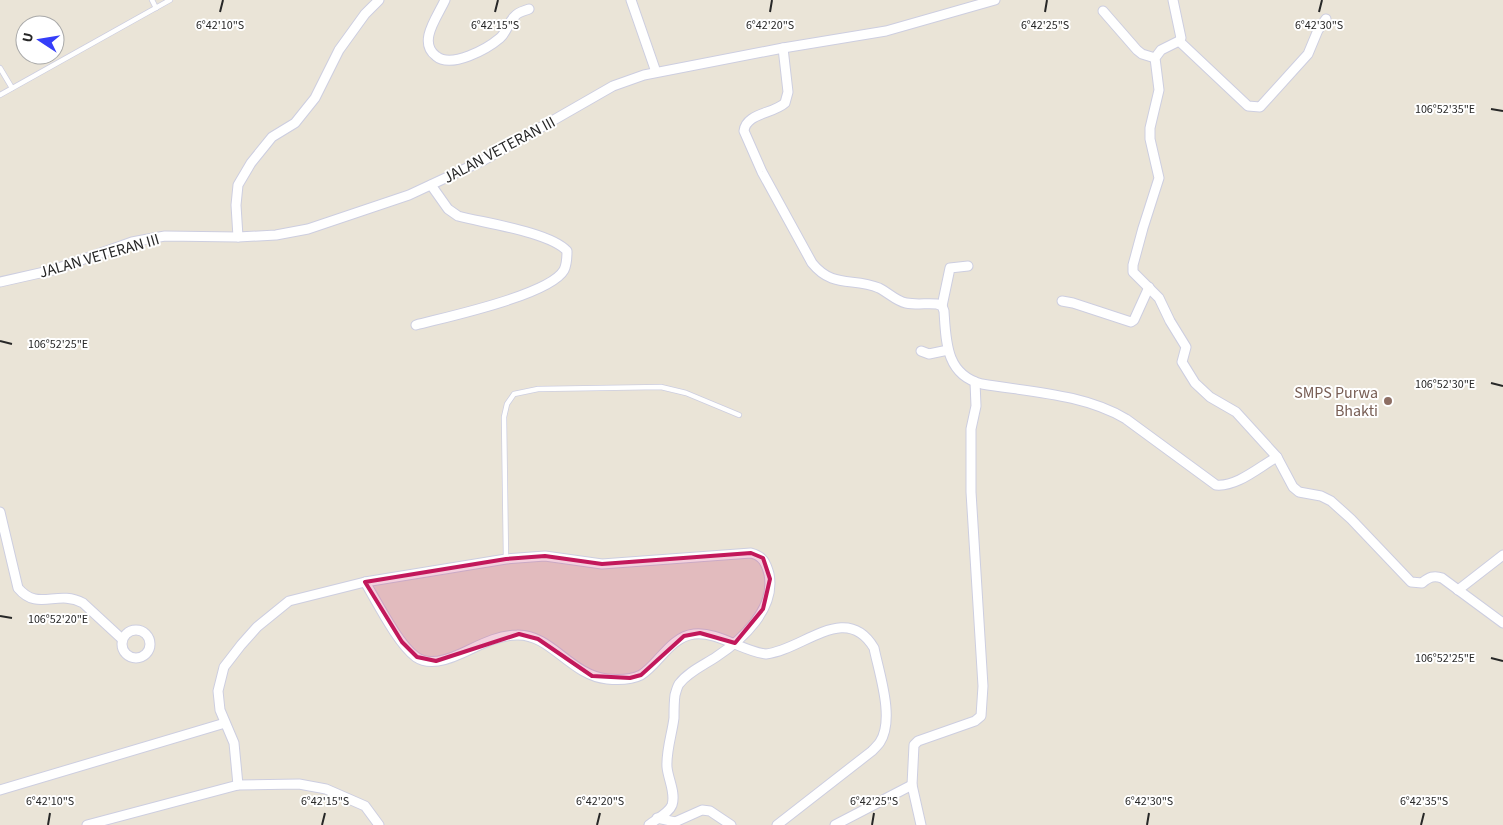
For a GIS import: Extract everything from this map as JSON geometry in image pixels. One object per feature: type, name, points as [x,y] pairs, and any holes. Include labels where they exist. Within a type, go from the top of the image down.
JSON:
[{"type":"street","points":[[238,237],[236,205],[238,185],[251,164],[272,137],[295,123],[315,98],[339,50],[365,14],[379,0]]},
{"type":"street","points":[[445,0],[428,38],[429,48],[436,57],[447,60],[458,60],[470,56],[500,38],[516,14],[529,10]]},
{"type":"street","points":[[631,0],[656,72]]},
{"type":"street","name":"JALAN VETERAN III","points":[[0,282],[53,270],[124,245],[165,236],[238,237],[276,235],[308,229],[374,208],[484,160],[613,86],[656,72],[886,31],[995,0]]},
{"type":"street","points":[[1173,0],[1181,33],[1179,41],[1161,50],[1156,58],[1159,90],[1150,128],[1150,138],[1159,178],[1143,228],[1133,265],[1133,272],[1159,298],[1170,321],[1186,346],[1182,362],[1194,383],[1210,396],[1236,412],[1277,457],[1293,487],[1299,492],[1321,496],[1331,501],[1351,519],[1411,582],[1422,583],[1429,577],[1436,576],[1442,578],[1503,623]]},
{"type":"street","points":[[1103,11],[1137,50],[1142,54],[1156,58]]},
{"type":"street","points":[[1179,41],[1248,106],[1260,107],[1308,54],[1318,30],[1326,19]]},
{"type":"street","points":[[783,48],[788,92],[785,104],[747,122],[744,132],[762,172],[812,262],[825,275],[841,282],[870,285],[905,303],[932,303],[942,306]]},
{"type":"street","points":[[416,325],[506,302],[550,283],[564,270],[567,260],[567,251],[561,243],[529,233],[458,216],[448,209],[432,184]]},
{"type":"street","points":[[968,266],[950,268],[942,306],[948,350],[963,375],[975,382],[1086,401],[1110,410],[1126,419],[1216,485],[1224,486],[1232,483],[1277,457]]},
{"type":"street","points":[[1062,301],[1131,322],[1134,320],[1149,288]]},
{"type":"street","points":[[921,351],[929,354],[948,350]]},
{"type":"street","points":[[921,825],[912,784],[914,745],[918,741],[975,721],[981,716],[983,708],[984,686],[971,492],[971,429],[976,406],[975,382]]},
{"type":"street","points":[[0,512],[18,588],[21,593],[34,600],[62,598],[77,600],[83,603],[122,639]]},
{"type":"street","points":[[238,785],[234,743],[220,710],[218,691],[224,667],[257,627],[289,601],[365,582],[506,559],[545,556],[602,564],[751,553],[757,555],[763,558],[770,579],[768,596],[763,609],[751,627],[736,643],[679,684],[675,693],[674,718],[667,760],[673,797],[672,804],[668,810],[649,825]]},
{"type":"street","points":[[1458,590],[1503,555]]},
{"type":"street","points":[[365,582],[402,642],[417,657],[426,661],[449,660],[486,642],[519,634],[538,639],[578,669],[592,676],[618,680],[641,675],[674,644],[684,636],[692,634],[708,634],[761,654],[774,653],[804,642],[830,629],[844,627],[860,632],[874,648],[887,711],[886,726],[881,741],[872,751],[777,825]]},
{"type":"street","points":[[0,790],[226,723]]},
{"type":"street","points":[[88,825],[238,785],[299,784],[326,790],[365,806],[379,825]]},
{"type":"street","points":[[835,825],[912,784]]},
{"type":"street","points":[[658,818],[675,822],[702,810],[724,819],[731,825]]},
{"type":"lane","points":[[152,0],[156,8]]},
{"type":"lane","points":[[0,95],[170,0]]},
{"type":"lane","points":[[0,68],[12,88]]},
{"type":"lane","points":[[506,559],[504,417],[507,404],[514,394],[538,389],[661,387],[686,393],[739,414]]},
{"type":"highlighted area","points":[[751,553],[763,558],[770,579],[763,609],[735,643],[700,633],[684,636],[641,675],[630,678],[592,676],[538,639],[519,634],[436,661],[417,657],[402,642],[365,582],[506,559],[545,556],[602,564]]},
{"type":"place","name":"SMPS Purwa Bhakti","points":[[1388,401]]}]
